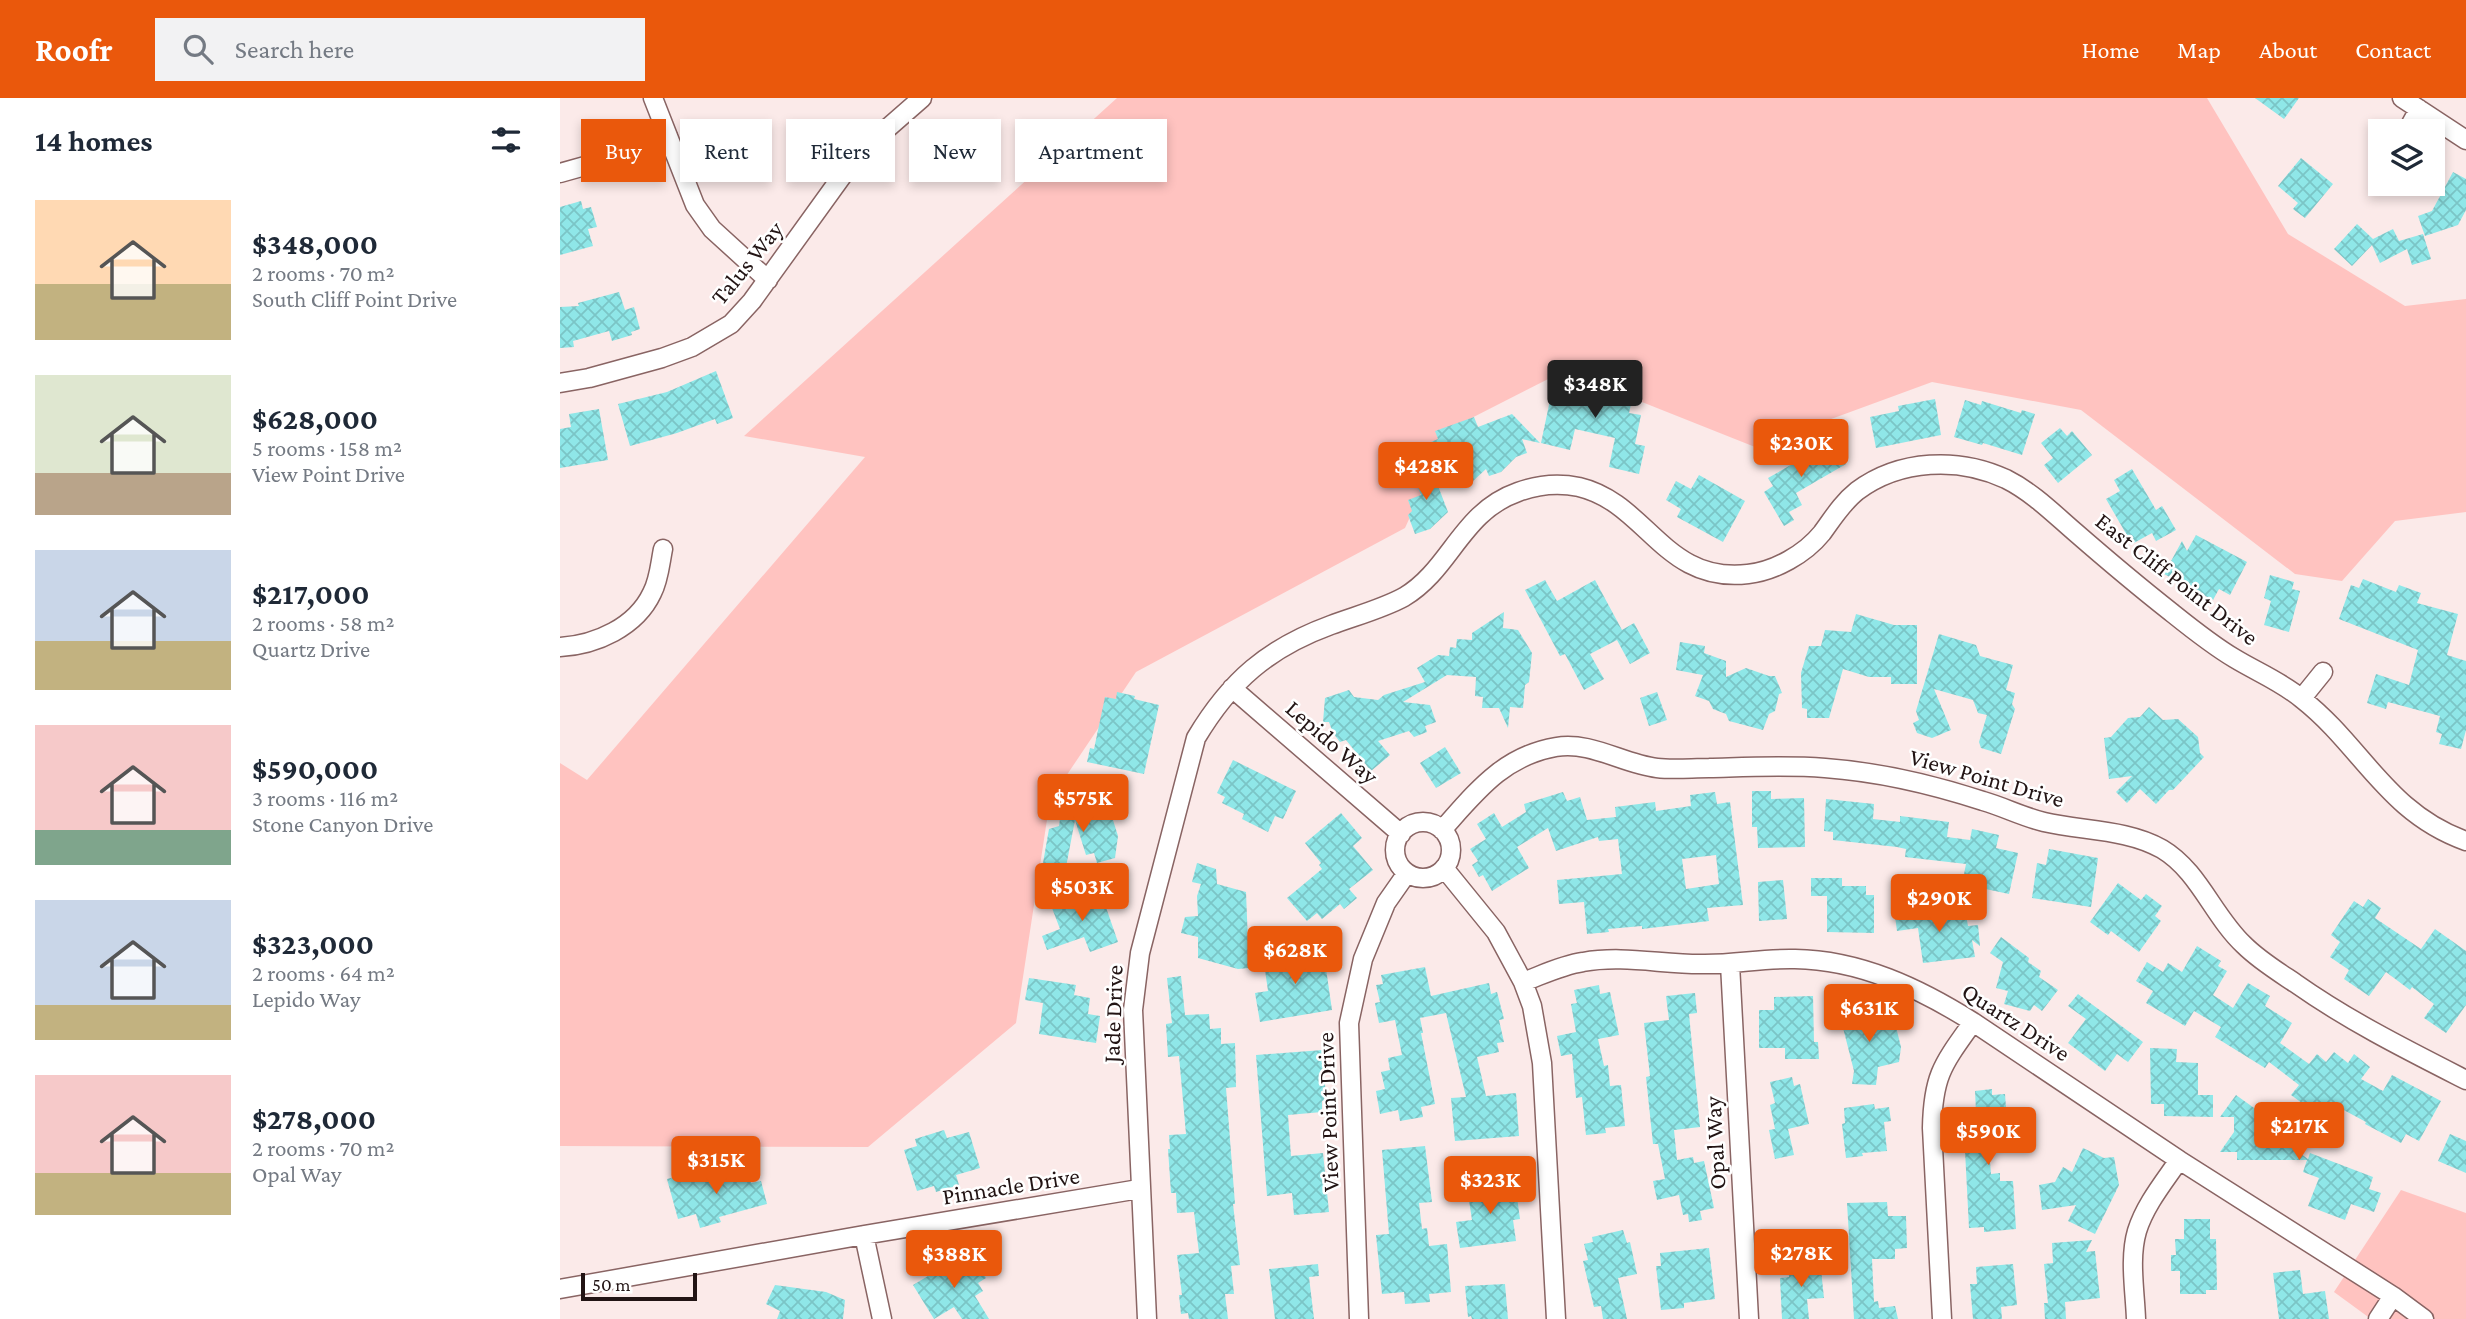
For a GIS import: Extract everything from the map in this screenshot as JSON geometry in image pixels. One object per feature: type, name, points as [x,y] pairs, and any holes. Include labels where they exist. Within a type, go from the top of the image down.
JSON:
[{"type":"street","points":[[653,98],[695,205],[712,229],[768,280]]},
{"type":"street","name":"Talus Way","points":[[560,383],[625,370],[692,347],[731,324],[768,280],[858,154],[922,98]]},
{"type":"street","points":[[2402,98],[2466,140]]},
{"type":"street","points":[[2414,119],[2419,109]]},
{"type":"street","points":[[560,173],[668,136]]},
{"type":"street","name":"East Cliff Point Drive","points":[[1232,688],[1262,659],[1287,644],[1403,597],[1422,584],[1484,510],[1506,496],[1527,488],[1551,484],[1579,487],[1599,494],[1675,556],[1697,570],[1749,574],[1776,567],[1800,554],[1821,535],[1835,513],[1857,491],[1897,471],[1928,465],[1959,464],[1985,470],[2011,481],[2036,498],[2174,614],[2230,656],[2302,698],[2393,796],[2414,814],[2446,834],[2466,841]]},
{"type":"street","points":[[560,647],[587,643],[605,636],[633,618],[645,606],[653,591],[663,549]]},
{"type":"street","points":[[2302,698],[2323,672]]},
{"type":"street","name":"Lepido Way","points":[[1232,688],[1401,834]]},
{"type":"street","name":"Jade Drive","points":[[1147,1319],[1139,1189],[1133,1010],[1140,953],[1196,738],[1232,688]]},
{"type":"street","name":"View Point Drive","points":[[1442,830],[1488,779],[1511,762],[1534,752],[1559,747],[1588,748],[1660,769],[1776,766],[1826,768],[1879,774],[1928,784],[2043,822],[2147,841],[2180,862],[2227,927],[2261,960],[2367,1030],[2466,1080]]},
{"type":"street","points":[[1424,822],[1442,830],[1451,850],[1444,868],[1434,876],[1425,878],[1406,873],[1395,855],[1401,834],[1415,824],[1424,822]]},
{"type":"street","points":[[1444,868],[1496,932],[1532,1006],[1542,1063],[1556,1319]]},
{"type":"street","name":"View Point Drive","points":[[1359,1319],[1349,1023],[1363,959],[1386,903],[1406,873]]},
{"type":"street","name":"Quartz Drive","points":[[1522,982],[1582,962],[1608,959],[1730,964],[1794,959],[1846,965],[1916,989],[1973,1022],[2179,1160],[2393,1296],[2424,1319]]},
{"type":"street","name":"Opal Way","points":[[1730,964],[1749,1319]]},
{"type":"street","points":[[1942,1319],[1932,1128],[1933,1098],[1938,1077],[1950,1054],[1973,1022]]},
{"type":"street","points":[[2136,1319],[2136,1232],[2143,1214],[2179,1160]]},
{"type":"street","name":"Pinnacle Drive","points":[[560,1289],[1139,1189]]},
{"type":"street","points":[[864,1235],[882,1319]]},
{"type":"street","points":[[2378,1319],[2393,1296]]},
{"type":"shaded area","points":[[1117,98],[2207,98],[2288,234],[2405,306],[2466,299],[2466,512],[2395,521],[2342,581],[2295,574],[2081,410],[1932,382],[1755,447],[1564,371],[1450,429],[1405,528],[1136,672],[1050,800],[1016,1023],[868,1147],[560,1146],[560,763],[587,780],[865,457],[744,436],[1024,182],[1167,182],[1167,119],[1094,119]]},
{"type":"shaded area","points":[[2401,1190],[2466,1213],[2466,1319],[2371,1319],[2334,1292]]},
{"type":"building","points":[[2255,98],[2299,98],[2284,119]]},
{"type":"building","points":[[2301,158],[2333,184],[2305,218],[2293,209],[2298,203],[2278,186]]},
{"type":"building","points":[[2453,172],[2466,179],[2466,210],[2458,225],[2425,236],[2418,216],[2432,211],[2440,196],[2445,196],[2445,187]]},
{"type":"building","points":[[581,201],[583,209],[591,207],[597,227],[588,229],[593,246],[560,255],[560,207]]},
{"type":"building","points":[[2357,224],[2373,239],[2393,229],[2399,241],[2423,234],[2431,259],[2412,265],[2407,249],[2380,263],[2372,245],[2352,266],[2334,249]]},
{"type":"building","points":[[619,292],[625,310],[634,307],[640,329],[631,332],[632,335],[612,341],[609,331],[573,341],[574,347],[560,348],[560,307],[579,306],[578,303]]},
{"type":"building","points":[[716,371],[733,418],[717,424],[715,419],[630,446],[618,404],[667,392]]},
{"type":"building","points":[[1554,381],[1583,387],[1585,381],[1634,392],[1629,413],[1641,415],[1635,444],[1645,446],[1639,474],[1609,467],[1615,438],[1575,429],[1570,450],[1541,443]]},
{"type":"building","points":[[1935,399],[1941,435],[1876,448],[1870,417],[1899,411],[1898,406]]},
{"type":"building","points":[[1965,400],[1981,405],[1982,401],[2021,413],[2022,410],[2035,414],[2022,455],[1954,437]]},
{"type":"building","points":[[599,409],[608,460],[560,468],[560,429],[571,427],[569,414]]},
{"type":"building","points":[[1512,414],[1540,443],[1522,439],[1527,453],[1516,457],[1501,472],[1489,476],[1486,469],[1473,481],[1460,486],[1430,455],[1435,451],[1431,442],[1438,439],[1435,431],[1474,417],[1478,427]]},
{"type":"building","points":[[2060,428],[2067,436],[2072,431],[2092,455],[2058,483],[2044,465],[2053,458],[2041,443]]},
{"type":"building","points":[[1833,441],[1846,464],[1796,493],[1802,505],[1789,512],[1794,520],[1784,526],[1764,492],[1773,486],[1768,478]]},
{"type":"building","points":[[1430,465],[1448,512],[1430,529],[1415,534],[1408,515],[1412,511],[1408,500],[1421,495],[1412,472]]},
{"type":"building","points":[[2132,469],[2156,510],[2162,506],[2176,530],[2156,541],[2152,533],[2132,544],[2106,499],[2120,491],[2114,480]]},
{"type":"building","points":[[1699,475],[1745,501],[1723,542],[1677,517],[1681,509],[1666,500],[1676,481],[1691,489]]},
{"type":"building","points":[[2196,535],[2247,562],[2230,595],[2219,589],[2213,600],[2164,574],[2182,541],[2187,551]]},
{"type":"building","points":[[2270,575],[2294,582],[2292,589],[2300,591],[2289,632],[2264,625],[2271,601],[2264,598]]},
{"type":"building","points":[[2363,579],[2396,592],[2399,585],[2421,593],[2417,603],[2458,614],[2447,655],[2466,661],[2466,730],[2461,749],[2439,744],[2442,734],[2436,732],[2440,716],[2388,702],[2386,709],[2367,703],[2376,674],[2409,685],[2418,650],[2339,619],[2351,585],[2359,588]]},
{"type":"building","points":[[1545,580],[1557,601],[1595,580],[1622,630],[1634,623],[1650,653],[1630,664],[1617,640],[1590,654],[1604,679],[1584,690],[1565,654],[1560,656],[1525,590]]},
{"type":"building","points":[[1504,612],[1503,628],[1518,630],[1532,653],[1523,708],[1510,707],[1508,728],[1499,708],[1482,708],[1483,697],[1475,696],[1476,677],[1447,675],[1403,702],[1430,705],[1436,722],[1425,726],[1427,732],[1414,737],[1409,731],[1378,741],[1390,755],[1371,771],[1346,740],[1340,742],[1329,722],[1323,722],[1325,698],[1349,690],[1354,697],[1378,700],[1384,695],[1425,682],[1417,668],[1438,655],[1449,656],[1450,647],[1456,648],[1457,639],[1472,640],[1472,633]]},
{"type":"building","points":[[1856,614],[1894,625],[1917,625],[1917,684],[1891,684],[1891,677],[1869,677],[1843,669],[1829,718],[1807,718],[1807,709],[1802,708],[1801,673],[1809,646],[1821,646],[1825,630],[1851,632]]},
{"type":"building","points":[[1939,634],[1976,645],[1980,656],[2013,665],[2006,690],[2015,693],[2012,704],[2015,709],[2001,754],[1981,748],[1979,742],[1987,715],[1978,713],[1973,700],[1934,689],[1951,730],[1932,738],[1917,733],[1913,723],[1919,720],[1916,711]]},
{"type":"building","points":[[1680,642],[1705,646],[1704,653],[1726,661],[1726,677],[1746,668],[1775,676],[1782,693],[1779,694],[1775,711],[1769,714],[1763,730],[1729,721],[1726,714],[1713,709],[1709,701],[1695,696],[1703,675],[1676,670]]},
{"type":"building","points":[[1117,692],[1159,705],[1144,774],[1087,762],[1090,748],[1094,749],[1105,697],[1116,699]]},
{"type":"building","points":[[1657,692],[1667,720],[1649,726],[1640,698]]},
{"type":"building","points":[[2149,707],[2163,720],[2178,719],[2198,737],[2200,753],[2204,757],[2156,804],[2140,789],[2127,803],[2116,792],[2132,776],[2109,779],[2104,738],[2111,737],[2128,718],[2140,717]]},
{"type":"building","points":[[1445,747],[1461,773],[1436,788],[1420,763]]},
{"type":"building","points":[[1233,760],[1296,791],[1283,819],[1275,816],[1268,832],[1242,819],[1244,814],[1222,803],[1225,797],[1217,793]]},
{"type":"building","points":[[1752,791],[1771,791],[1771,799],[1804,798],[1805,847],[1758,848],[1757,827],[1752,827]]},
{"type":"building","points":[[1563,792],[1567,801],[1580,797],[1587,820],[1616,817],[1615,807],[1655,802],[1656,811],[1691,806],[1690,795],[1715,792],[1717,804],[1730,802],[1743,905],[1707,908],[1709,921],[1642,929],[1642,926],[1608,929],[1609,932],[1587,934],[1584,902],[1559,904],[1557,880],[1622,874],[1618,839],[1599,841],[1598,837],[1556,851],[1548,828],[1517,847],[1529,868],[1492,891],[1483,875],[1479,877],[1472,865],[1478,861],[1470,849],[1486,839],[1477,824],[1494,813],[1502,827],[1526,812],[1524,804]],"holes":[[[1716,855],[1719,884],[1686,889],[1682,859]]]},
{"type":"building","points":[[1092,798],[1094,805],[1107,801],[1118,836],[1115,858],[1097,863],[1094,853],[1086,855],[1075,820],[1066,867],[1043,863],[1049,829],[1059,826],[1061,812],[1078,807],[1078,802]]},
{"type":"building","points":[[1826,799],[1874,804],[1873,819],[1900,822],[1900,816],[1949,822],[1947,837],[1970,840],[1972,829],[1999,835],[1996,848],[2018,853],[2009,894],[1962,884],[1966,864],[1905,857],[1906,849],[1897,847],[1833,840],[1833,832],[1824,831]]},
{"type":"building","points":[[1341,813],[1362,838],[1353,846],[1373,870],[1349,889],[1357,898],[1344,909],[1340,904],[1322,919],[1317,913],[1307,921],[1287,898],[1322,869],[1319,865],[1321,863],[1305,843]]},
{"type":"building","points":[[2049,849],[2098,858],[2091,907],[2032,898],[2037,863],[2046,865]]},
{"type":"building","points":[[1197,863],[1216,869],[1217,884],[1246,892],[1249,968],[1238,969],[1198,958],[1198,937],[1181,933],[1185,917],[1198,916],[1197,896],[1201,884],[1192,882]]},
{"type":"building","points":[[1811,878],[1842,878],[1842,886],[1866,886],[1866,895],[1874,895],[1874,933],[1827,932],[1827,896],[1811,896]]},
{"type":"building","points":[[1783,880],[1787,919],[1759,921],[1758,882]]},
{"type":"building","points":[[2118,883],[2141,900],[2146,894],[2162,906],[2155,916],[2161,921],[2139,952],[2111,931],[2108,935],[2090,922]]},
{"type":"building","points":[[1088,889],[1091,896],[1101,893],[1118,942],[1090,952],[1084,937],[1047,950],[1042,936],[1060,929],[1052,908],[1069,903],[1066,896]]},
{"type":"building","points":[[2368,899],[2381,908],[2375,918],[2421,949],[2435,929],[2466,951],[2466,1005],[2446,1033],[2424,1018],[2434,1004],[2412,987],[2410,990],[2386,972],[2369,996],[2344,979],[2349,970],[2330,957],[2340,942],[2331,935],[2354,901],[2363,907]]},
{"type":"building","points":[[1931,904],[1933,919],[1966,915],[1968,926],[1978,925],[1980,946],[1972,940],[1975,957],[1923,963],[1918,928],[1897,931],[1894,909]]},
{"type":"building","points":[[2001,937],[2029,958],[2028,962],[2041,971],[2039,977],[2058,990],[2042,1011],[2034,1005],[2030,1011],[2004,1004],[2008,991],[1996,988],[2003,962],[1990,953]]},
{"type":"building","points":[[2197,946],[2221,961],[2218,966],[2227,971],[2213,995],[2233,1008],[2248,983],[2270,996],[2265,1006],[2292,1023],[2280,1043],[2309,1064],[2317,1054],[2326,1062],[2334,1052],[2348,1063],[2354,1054],[2370,1067],[2361,1079],[2383,1091],[2392,1075],[2441,1101],[2419,1141],[2406,1134],[2401,1143],[2340,1108],[2337,1111],[2325,1103],[2317,1114],[2291,1095],[2299,1085],[2269,1062],[2265,1068],[2215,1037],[2221,1027],[2194,1011],[2185,1026],[2146,1003],[2153,991],[2136,981],[2147,962],[2163,972],[2168,963],[2182,972]]},
{"type":"building","points":[[1323,948],[1332,1010],[1260,1022],[1255,993],[1268,991],[1265,970],[1274,968],[1271,953]]},
{"type":"building","points":[[1425,967],[1431,996],[1489,983],[1491,994],[1497,992],[1504,1019],[1499,1020],[1504,1042],[1497,1043],[1499,1052],[1477,1057],[1486,1096],[1516,1093],[1519,1136],[1455,1141],[1451,1098],[1466,1097],[1446,1013],[1420,1018],[1435,1104],[1421,1107],[1423,1117],[1400,1121],[1398,1110],[1380,1114],[1376,1091],[1385,1089],[1381,1072],[1390,1070],[1388,1058],[1402,1055],[1395,1020],[1379,1023],[1375,1003],[1380,1002],[1376,985],[1383,984],[1381,975]]},
{"type":"building","points":[[1181,976],[1185,1015],[1209,1014],[1210,1029],[1221,1028],[1221,1044],[1235,1043],[1236,1087],[1226,1088],[1233,1204],[1240,1265],[1231,1266],[1234,1294],[1225,1294],[1228,1319],[1189,1319],[1188,1313],[1181,1314],[1179,1295],[1182,1295],[1177,1255],[1199,1253],[1194,1212],[1177,1213],[1176,1193],[1171,1193],[1168,1149],[1169,1135],[1186,1134],[1179,1056],[1168,1057],[1166,1024],[1172,1023],[1167,978]]},
{"type":"building","points":[[1029,978],[1076,985],[1074,995],[1090,998],[1088,1014],[1100,1016],[1096,1043],[1039,1034],[1043,1003],[1025,1000]]},
{"type":"building","points":[[1599,985],[1600,994],[1610,992],[1619,1035],[1598,1039],[1604,1066],[1608,1065],[1610,1086],[1621,1085],[1625,1126],[1605,1128],[1606,1133],[1586,1135],[1582,1097],[1576,1098],[1572,1054],[1561,1056],[1557,1036],[1576,1032],[1571,1004],[1577,1003],[1574,990]]},
{"type":"building","points":[[1695,993],[1697,1013],[1689,1014],[1700,1127],[1674,1130],[1677,1160],[1693,1157],[1694,1163],[1704,1161],[1714,1208],[1700,1211],[1702,1220],[1689,1222],[1688,1214],[1683,1215],[1679,1195],[1657,1200],[1653,1181],[1665,1179],[1658,1144],[1653,1144],[1644,1023],[1669,1020],[1666,996]]},
{"type":"building","points":[[2078,994],[2143,1042],[2128,1062],[2117,1054],[2105,1071],[2068,1043],[2086,1019],[2068,1006]]},
{"type":"building","points":[[1813,996],[1814,1042],[1818,1042],[1819,1059],[1785,1059],[1785,1048],[1759,1048],[1759,1010],[1774,1010],[1774,997]]},
{"type":"building","points":[[1840,1005],[1866,1005],[1869,1020],[1895,1023],[1901,1047],[1899,1062],[1878,1067],[1876,1085],[1852,1084],[1854,1071],[1839,1012]]},
{"type":"building","points":[[2150,1048],[2177,1049],[2176,1062],[2198,1063],[2198,1095],[2213,1095],[2213,1117],[2164,1116],[2164,1104],[2151,1104]]},
{"type":"building","points":[[1323,1050],[1326,1100],[1322,1101],[1322,1112],[1288,1115],[1291,1156],[1323,1153],[1329,1212],[1294,1215],[1292,1193],[1267,1196],[1256,1055]]},
{"type":"building","points":[[1792,1077],[1794,1086],[1800,1084],[1809,1124],[1788,1129],[1794,1155],[1775,1159],[1769,1130],[1775,1129],[1770,1105],[1775,1103],[1770,1082]]},
{"type":"building","points":[[1992,1089],[1992,1095],[2005,1094],[2008,1134],[1995,1135],[1996,1150],[1989,1150],[1991,1174],[2000,1173],[2000,1181],[2013,1181],[2016,1229],[1984,1232],[1984,1227],[1969,1228],[1964,1131],[1973,1130],[1971,1111],[1976,1111],[1975,1091]]},
{"type":"building","points":[[2236,1095],[2282,1128],[2276,1136],[2308,1159],[2310,1153],[2373,1177],[2369,1189],[2381,1193],[2374,1212],[2351,1204],[2345,1220],[2308,1206],[2319,1178],[2303,1172],[2307,1160],[2237,1160],[2237,1152],[2220,1152],[2234,1132],[2234,1117],[2220,1117]]},
{"type":"building","points":[[1874,1104],[1875,1109],[1889,1107],[1891,1121],[1884,1122],[1887,1151],[1862,1153],[1863,1156],[1846,1158],[1842,1124],[1845,1123],[1844,1108]]},
{"type":"building","points":[[944,1130],[947,1138],[969,1132],[980,1168],[956,1175],[959,1185],[936,1192],[934,1186],[917,1191],[904,1150],[917,1146],[915,1139]]},
{"type":"building","points":[[2450,1134],[2466,1141],[2466,1173],[2438,1161]]},
{"type":"building","points":[[1425,1146],[1432,1202],[1419,1203],[1422,1229],[1427,1228],[1429,1246],[1447,1244],[1451,1292],[1429,1294],[1430,1302],[1405,1304],[1404,1292],[1382,1294],[1376,1235],[1389,1234],[1382,1150]]},
{"type":"building","points":[[2083,1148],[2104,1158],[2114,1157],[2119,1185],[2095,1234],[2068,1221],[2076,1205],[2042,1210],[2039,1185],[2055,1182],[2063,1167],[2072,1172]]},
{"type":"building","points":[[747,1166],[751,1183],[761,1181],[767,1204],[719,1217],[721,1222],[700,1228],[696,1214],[678,1219],[667,1179],[682,1175],[684,1182]]},
{"type":"building","points":[[1510,1181],[1512,1197],[1517,1197],[1520,1219],[1513,1220],[1516,1241],[1460,1248],[1456,1222],[1472,1220],[1467,1187]]},
{"type":"building","points":[[1887,1202],[1888,1216],[1906,1216],[1907,1248],[1895,1249],[1895,1259],[1872,1259],[1874,1302],[1878,1301],[1879,1308],[1895,1306],[1898,1319],[1854,1319],[1847,1203]]},
{"type":"building","points":[[2184,1219],[2210,1219],[2210,1239],[2216,1239],[2217,1290],[2206,1290],[2206,1294],[2180,1294],[2180,1271],[2171,1271],[2171,1255],[2176,1255],[2175,1239],[2184,1239]]},
{"type":"building","points":[[1623,1230],[1627,1243],[1630,1242],[1637,1274],[1618,1278],[1627,1319],[1603,1319],[1601,1306],[1594,1307],[1583,1261],[1588,1260],[1584,1244],[1593,1242],[1592,1237]]},
{"type":"building","points":[[2092,1240],[2086,1252],[2095,1251],[2100,1298],[2065,1302],[2066,1319],[2045,1319],[2044,1303],[2048,1303],[2044,1264],[2053,1263],[2052,1243]]},
{"type":"building","points":[[1709,1248],[1715,1299],[1684,1303],[1684,1308],[1661,1310],[1656,1266],[1661,1266],[1660,1253]]},
{"type":"building","points":[[963,1255],[967,1261],[974,1257],[986,1278],[978,1283],[983,1291],[975,1296],[989,1319],[962,1319],[954,1307],[934,1319],[913,1285]]},
{"type":"building","points":[[1820,1260],[1824,1298],[1807,1299],[1809,1319],[1782,1319],[1780,1278],[1789,1277],[1788,1263]]},
{"type":"building","points":[[1318,1264],[1319,1276],[1309,1277],[1314,1319],[1275,1319],[1269,1269]]},
{"type":"building","points":[[2013,1264],[2017,1305],[2001,1307],[2002,1319],[1973,1319],[1970,1284],[1977,1284],[1976,1267]]},
{"type":"building","points":[[2300,1270],[2303,1294],[2325,1291],[2329,1319],[2279,1319],[2273,1273]]},
{"type":"building","points":[[1505,1284],[1508,1319],[1468,1317],[1465,1286]]},
{"type":"building","points":[[775,1285],[826,1292],[845,1300],[843,1319],[777,1319],[780,1311],[766,1304]]}]
